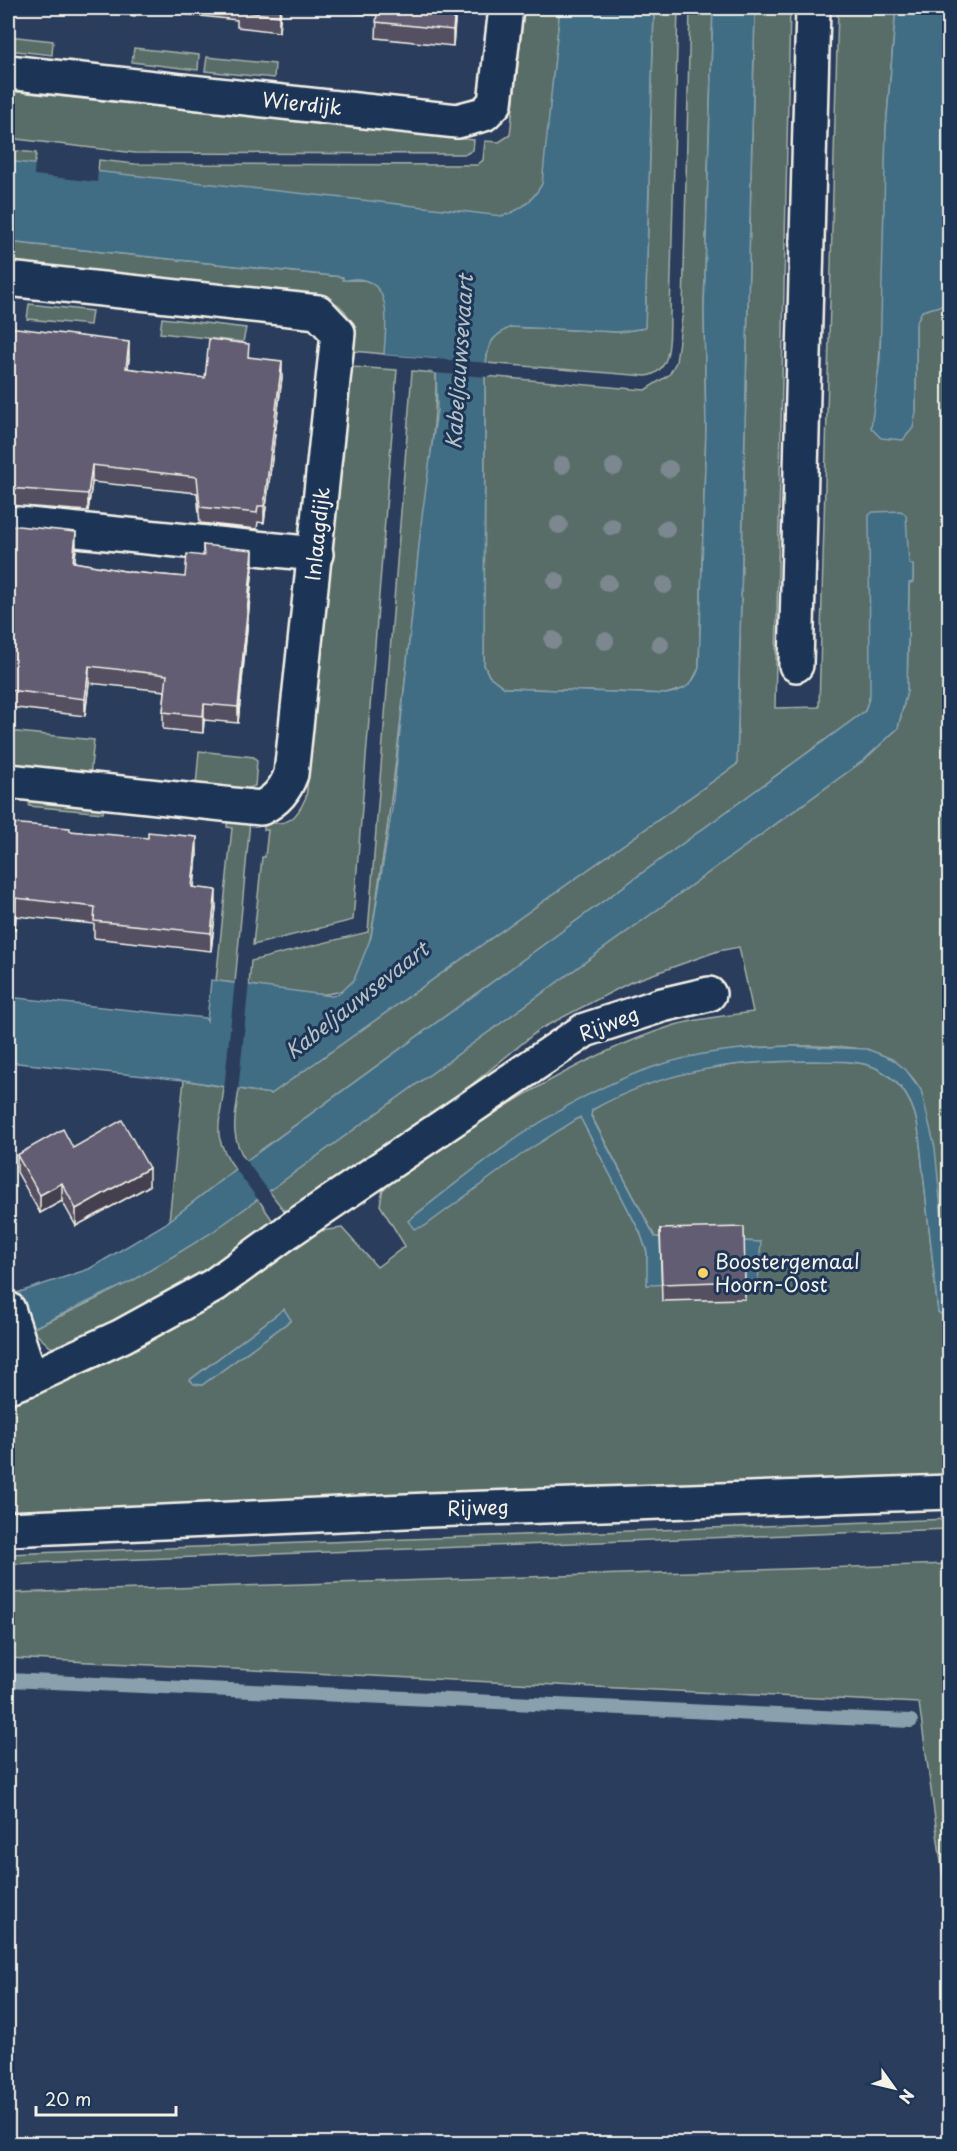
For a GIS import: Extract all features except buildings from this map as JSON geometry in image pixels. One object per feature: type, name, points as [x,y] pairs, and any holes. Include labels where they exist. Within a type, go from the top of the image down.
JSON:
[{"type":"street","name":"Wierdijk","points":[[8,72],[457,121],[484,114],[495,103],[506,8]]},
{"type":"street","points":[[796,665],[813,8]]},
{"type":"street","name":"Inlaagdijk","points":[[8,279],[318,312],[338,333],[291,774],[286,789],[273,802],[261,808],[8,781]]},
{"type":"street","points":[[8,523],[316,554]]},
{"type":"street","name":"Rijweg","points":[[13,1323],[19,1382],[122,1336],[213,1286],[287,1232],[585,1030],[662,1005],[709,994]]},
{"type":"street","name":"Rijweg","points":[[8,1529],[428,1510],[950,1492]]},
{"type":"green space","points":[[524,8],[560,8],[541,202],[513,221],[8,172],[8,150],[36,153],[35,164],[98,172],[99,160],[135,164],[477,165],[483,160],[485,141],[499,142],[510,135]]},
{"type":"green space","points":[[654,8],[678,8],[670,332],[666,360],[655,373],[646,376],[486,363],[492,340],[510,327],[618,332],[645,328]]},
{"type":"green space","points":[[690,8],[713,8],[704,309],[706,429],[699,668],[689,687],[666,694],[505,688],[489,676],[484,665],[485,376],[645,390],[669,375],[676,362],[683,311]]},
{"type":"green space","points":[[755,8],[790,8],[775,708],[819,707],[838,8],[896,8],[886,129],[884,284],[878,381],[916,412],[916,324],[922,311],[949,303],[949,1290],[938,1180],[931,1136],[918,1085],[905,1069],[894,1061],[856,1048],[813,1046],[751,1048],[694,1057],[642,1073],[594,1093],[548,1119],[502,1149],[408,1221],[580,1117],[640,1232],[647,1252],[648,1285],[761,1242],[655,1237],[591,1115],[592,1110],[645,1085],[701,1070],[787,1061],[849,1062],[873,1066],[902,1089],[912,1106],[919,1134],[938,1312],[947,1318],[949,1301],[949,1475],[8,1511],[8,1399],[187,1318],[320,1231],[342,1228],[377,1267],[405,1246],[380,1205],[383,1188],[416,1165],[522,1096],[596,1057],[634,1040],[682,1023],[753,1012],[739,947],[718,951],[631,982],[540,1029],[416,1130],[291,1216],[285,1212],[269,1191],[864,760],[898,728],[907,691],[909,583],[913,582],[913,565],[865,711],[246,1161],[235,1135],[239,1089],[271,1094],[737,764]],"holes":[[[283,1310],[291,1320],[202,1385],[194,1384],[191,1379]]]},
{"type":"green space","points":[[8,36],[53,41],[52,55],[8,50]]},
{"type":"green space","points":[[134,48],[199,55],[198,70],[132,62]]},
{"type":"green space","points":[[207,57],[275,64],[274,78],[205,71]]},
{"type":"green space","points":[[8,91],[474,140],[473,150],[466,154],[135,153],[8,138]]},
{"type":"green space","points":[[8,242],[343,277],[343,280],[396,280],[436,359],[354,351],[354,333],[349,318],[339,305],[323,296],[8,262]]},
{"type":"green space","points":[[29,304],[92,311],[90,325],[27,319]]},
{"type":"green space","points":[[162,318],[246,328],[243,342],[160,333]]},
{"type":"green space","points":[[352,367],[397,370],[353,920],[253,945],[262,857],[265,857],[268,830],[264,830],[264,823],[280,823],[291,819],[299,811],[306,797]]},
{"type":"green space","points":[[412,371],[436,373],[435,417],[396,758],[374,920],[368,948],[353,982],[333,993],[304,994],[249,985],[251,961],[368,932]]},
{"type":"green space","points":[[8,731],[94,740],[90,775],[8,766]]},
{"type":"green space","points":[[199,751],[254,757],[257,761],[255,786],[240,791],[196,786]]},
{"type":"green space","points":[[30,798],[104,806],[103,813],[29,806]]},
{"type":"green space","points":[[228,819],[250,821],[235,983],[216,981],[232,828],[227,827]]},
{"type":"green space","points":[[184,1080],[224,1087],[219,1138],[235,1169],[169,1221]]},
{"type":"green space","points":[[258,1199],[273,1221],[268,1231],[165,1296],[55,1349],[31,1329],[91,1302],[149,1271]]},
{"type":"green space","points":[[950,1519],[949,1529],[8,1564],[8,1554]]},
{"type":"green space","points":[[949,1564],[949,1920],[919,1703],[8,1658],[8,1593]]},
{"type":"water","name":"Kabeljauwsevaart","points":[[560,8],[654,8],[645,328],[618,332],[511,327],[496,336],[489,347],[485,376],[484,665],[489,676],[505,688],[666,694],[687,686],[697,674],[706,429],[704,309],[713,8],[755,8],[737,764],[271,1094],[184,1080],[8,1062],[8,997],[205,1018],[207,1021],[211,980],[332,996],[339,994],[354,980],[371,937],[392,809],[422,516],[437,410],[436,359],[384,355],[386,321],[383,298],[378,289],[370,283],[359,279],[343,280],[343,277],[8,242],[8,161],[502,216],[526,204],[542,184]]},
{"type":"water","points":[[896,8],[950,8],[949,303],[922,311],[916,324],[916,412],[913,428],[903,440],[881,438],[871,428],[880,359],[886,129]]},
{"type":"water","points":[[901,511],[906,515],[909,564],[913,565],[913,582],[909,583],[907,691],[898,728],[864,760],[211,1233],[134,1280],[31,1329],[8,1296],[89,1269],[165,1224],[246,1161],[865,711],[870,695],[869,515],[873,512]]},
{"type":"water","points":[[789,1046],[867,1049],[892,1059],[906,1070],[921,1090],[935,1148],[949,1290],[948,1318],[938,1312],[915,1115],[907,1097],[896,1082],[880,1070],[865,1064],[841,1061],[787,1061],[701,1070],[645,1085],[592,1110],[591,1116],[655,1237],[761,1242],[758,1282],[647,1285],[647,1252],[640,1232],[580,1117],[525,1152],[425,1226],[414,1229],[408,1221],[507,1145],[577,1100],[615,1082],[653,1067],[694,1056],[729,1050]]},
{"type":"water","points":[[284,1309],[291,1320],[202,1385],[194,1384],[190,1380]]},
{"type":"pier","points":[[35,162],[98,169],[97,182],[34,175]]},
{"type":"pier","points":[[381,355],[489,363],[488,377],[433,373],[433,362],[384,358]]},
{"type":"pier","points":[[235,980],[249,982],[238,1092],[224,1090]]},
{"type":"pier","points":[[244,1158],[271,1194],[260,1202],[234,1167]]},
{"type":"waterway","points":[[8,1680],[911,1721]]},
{"type":"place","name":"Boostergemaal Hoorn-Oost","points":[[703,1273]]}]
